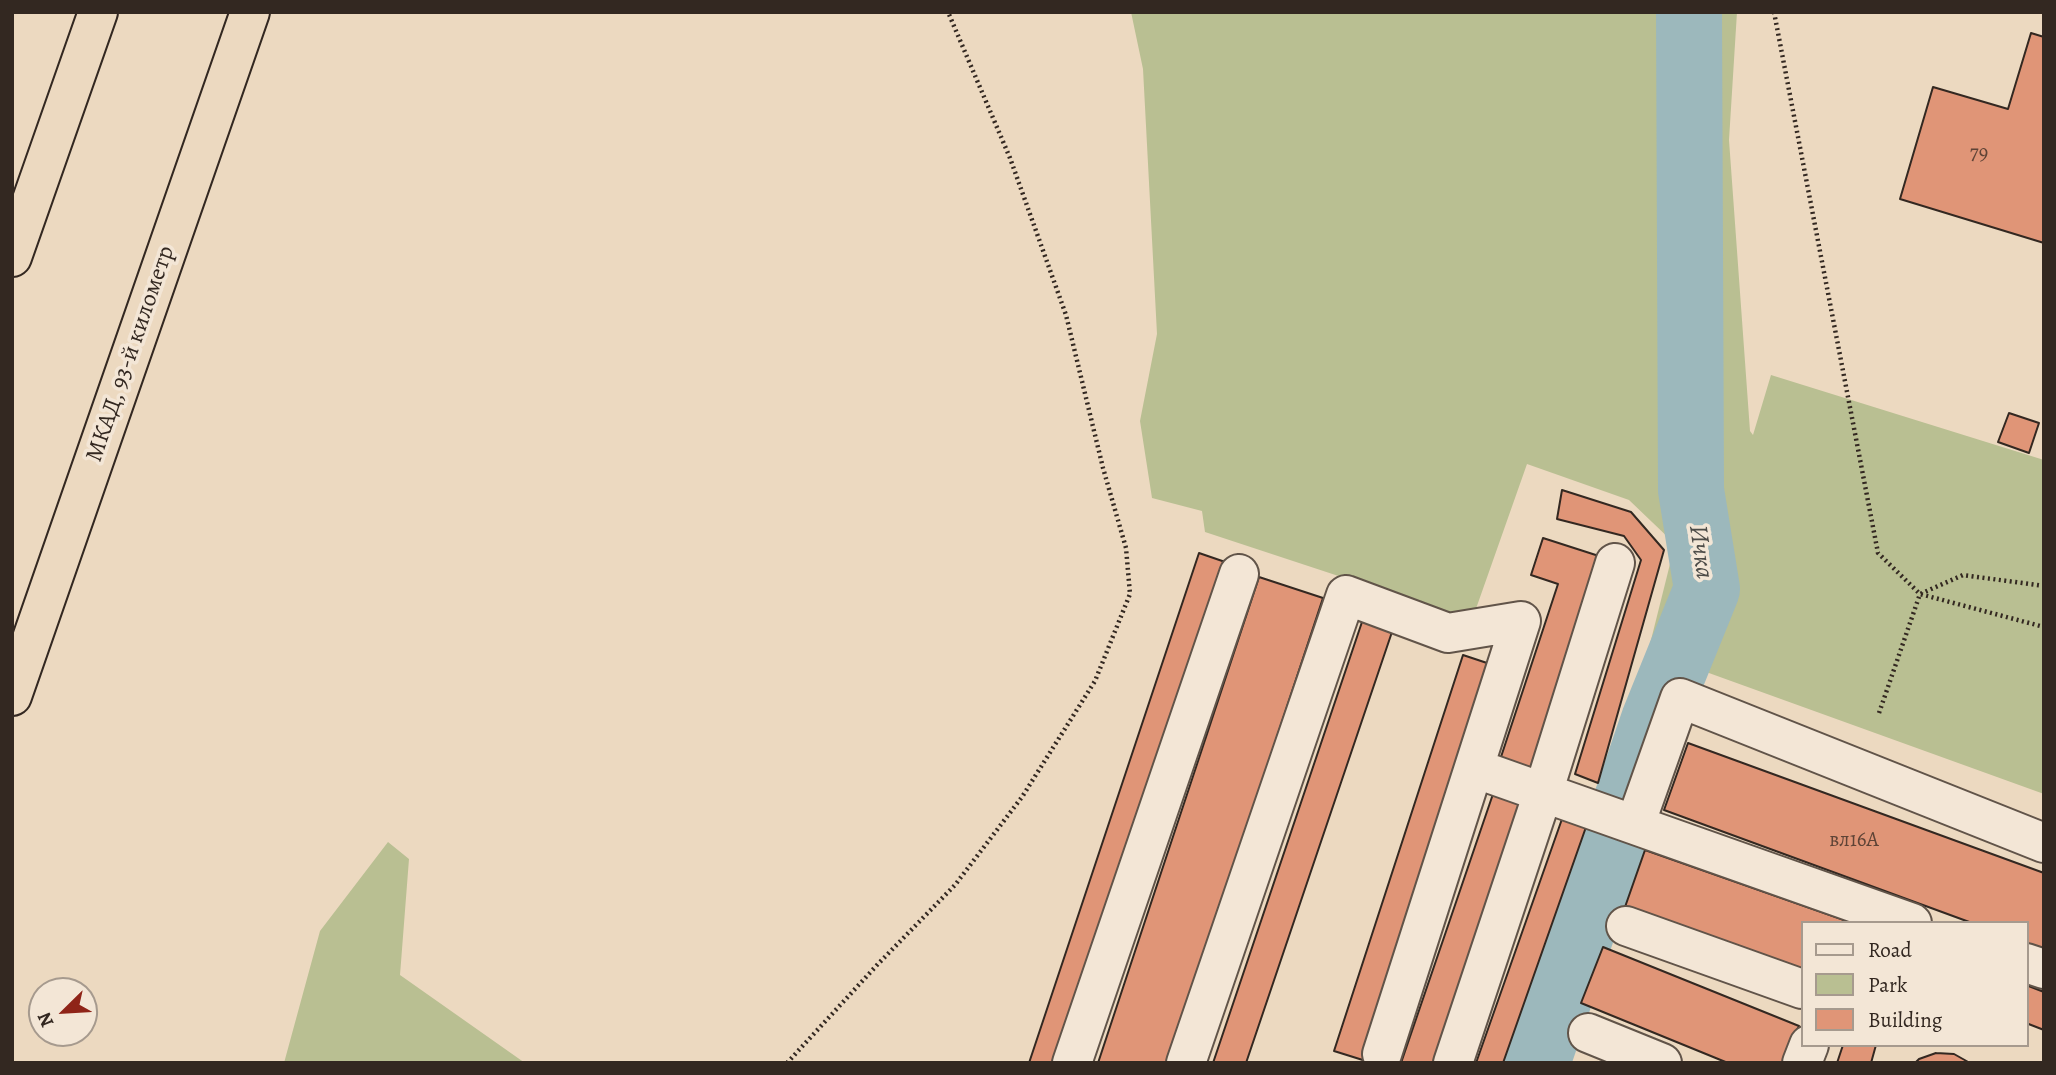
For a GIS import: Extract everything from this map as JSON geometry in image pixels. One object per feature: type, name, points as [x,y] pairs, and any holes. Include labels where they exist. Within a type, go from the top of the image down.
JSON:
[{"type":"highway","points":[[12,257],[98,12]]},
{"type":"highway","name":"МКАД, 93-й километр","points":[[12,696],[250,12]]},
{"type":"lane","points":[[1452,1063],[1543,793],[1615,563]]},
{"type":"lane","points":[[1072,1063],[1239,574]]},
{"type":"lane","points":[[1186,1063],[1346,595],[1448,633],[1521,621],[1382,1054]]},
{"type":"lane","points":[[1635,825],[1680,698],[2044,843]]},
{"type":"lane","points":[[1474,768],[1635,825],[1860,914],[1900,921]]},
{"type":"lane","points":[[1626,926],[1800,988]]},
{"type":"lane","points":[[1588,1033],[1662,1063]]},
{"type":"path","points":[[787,1063],[954,885],[1022,797],[1095,681],[1130,594],[1126,548],[1103,468],[1066,315],[1010,158],[948,12]]},
{"type":"path","points":[[1774,12],[1878,553],[1920,594],[2044,627]]},
{"type":"path","points":[[1880,713],[1920,594],[1963,575],[2044,586]]},
{"type":"green space","points":[[1131,12],[1737,12],[1729,140],[1750,431],[1753,435],[1771,375],[2044,460],[2044,794],[1684,664],[1541,1063],[1516,1063],[1618,772],[1675,544],[1629,500],[1527,464],[1472,620],[1205,532],[1202,511],[1152,498],[1140,421],[1157,334],[1143,69]]},
{"type":"green space","points":[[388,842],[409,859],[400,975],[525,1063],[284,1063],[320,931]]},
{"type":"building","points":[[2031,33],[2044,37],[2044,243],[1900,199],[1933,87],[2008,109]]},
{"type":"building","points":[[2009,413],[2039,423],[2029,453],[1998,442]]},
{"type":"building","points":[[1562,490],[1631,512],[1664,550],[1598,783],[1575,774],[1641,560],[1624,536],[1557,519]]},
{"type":"building","points":[[1543,538],[1602,557],[1531,774],[1499,763],[1558,584],[1531,575]]},
{"type":"building","points":[[1199,553],[1231,564],[1064,1063],[1029,1063]]},
{"type":"building","points":[[1259,577],[1323,598],[1169,1063],[1098,1063]]},
{"type":"building","points":[[1363,619],[1393,629],[1246,1063],[1213,1063]]},
{"type":"building","points":[[1463,655],[1493,665],[1366,1061],[1334,1051]]},
{"type":"building","points":[[1688,743],[2044,873],[2044,949],[2028,944],[2028,921],[1967,921],[1664,810]]},
{"type":"building","points":[[1493,794],[1523,805],[1435,1063],[1401,1063]]},
{"type":"building","points":[[1562,819],[1586,827],[1503,1063],[1476,1063]]},
{"type":"building","points":[[1645,850],[1844,920],[1800,921],[1800,968],[1625,907]]},
{"type":"building","points":[[1603,947],[1799,1026],[1784,1063],[1728,1063],[1581,1003]]},
{"type":"building","points":[[2028,986],[2044,992],[2044,1030],[2028,1024]]},
{"type":"building","points":[[1842,1047],[1875,1047],[1871,1063],[1837,1063]]},
{"type":"building","points":[[1936,1053],[1954,1054],[1970,1063],[1915,1063]]},
{"type":"waterway","name":"Ичка","points":[[1537,1063],[1654,720],[1707,589],[1691,490],[1689,12]]}]
